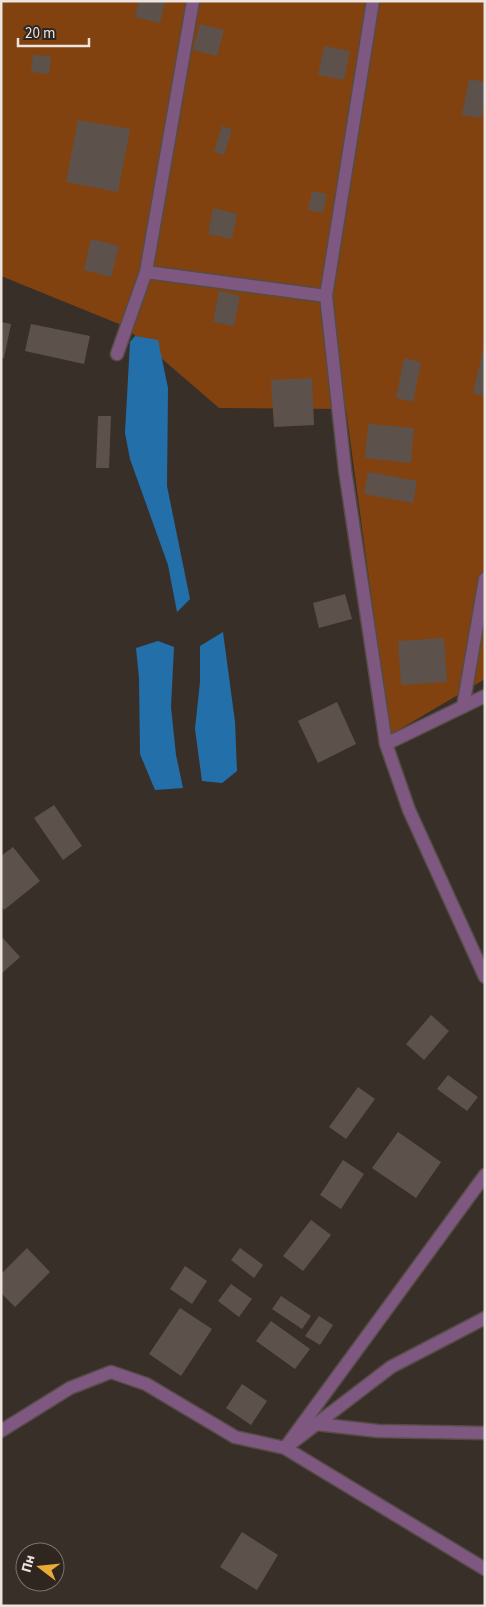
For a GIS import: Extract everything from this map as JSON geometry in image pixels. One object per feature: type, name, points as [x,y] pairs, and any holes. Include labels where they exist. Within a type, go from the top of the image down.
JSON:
[{"type":"street","points":[[117,354],[146,272],[193,1]]},
{"type":"street","points":[[373,1],[326,296],[345,470],[386,744],[409,810],[485,977]]},
{"type":"street","points":[[146,272],[326,296]]},
{"type":"street","points":[[463,707],[485,579]]},
{"type":"street","points":[[386,744],[485,696]]},
{"type":"street","points":[[285,1448],[485,1175]]},
{"type":"street","points":[[285,1448],[391,1367],[485,1318]]},
{"type":"street","points":[[1,1431],[70,1388],[110,1372],[146,1384],[236,1437],[285,1448],[485,1569]]},
{"type":"street","points":[[316,1424],[378,1432],[485,1433]]},
{"type":"shaded area","points":[[1,1],[485,1],[485,679],[390,735],[346,409],[219,408],[124,326],[1,276]]},
{"type":"water","points":[[135,336],[158,340],[168,388],[167,486],[190,599],[177,612],[168,565],[130,459],[125,433],[130,342]]},
{"type":"water","points":[[223,632],[235,722],[237,771],[222,783],[202,781],[195,729],[200,682],[200,646]]},
{"type":"water","points":[[158,641],[174,647],[171,707],[176,755],[183,788],[155,790],[140,754],[139,678],[136,648]]},
{"type":"building","points":[[139,1],[165,1],[160,23],[135,17]]},
{"type":"building","points":[[200,24],[224,30],[217,56],[193,50]]},
{"type":"building","points":[[324,46],[350,51],[344,80],[318,75]]},
{"type":"building","points":[[33,55],[51,56],[49,74],[31,72]]},
{"type":"building","points":[[469,79],[485,82],[485,100],[481,118],[462,115]]},
{"type":"building","points":[[78,120],[130,129],[118,192],[66,182]]},
{"type":"building","points":[[222,126],[232,129],[224,155],[214,152]]},
{"type":"building","points":[[312,191],[327,194],[323,213],[308,210]]},
{"type":"building","points":[[213,208],[237,214],[232,239],[208,234]]},
{"type":"building","points":[[91,239],[119,246],[111,277],[84,270]]},
{"type":"building","points":[[219,291],[240,296],[234,326],[213,322]]},
{"type":"building","points":[[1,322],[11,324],[4,358],[1,358]]},
{"type":"building","points":[[31,324],[90,336],[84,364],[25,351]]},
{"type":"building","points":[[485,346],[485,396],[473,393]]},
{"type":"building","points":[[404,358],[421,362],[413,402],[396,398]]},
{"type":"building","points":[[312,378],[314,425],[274,427],[271,380]]},
{"type":"building","points":[[98,416],[111,416],[109,468],[96,468]]},
{"type":"building","points":[[368,424],[414,428],[411,463],[365,458]]},
{"type":"building","points":[[368,472],[417,481],[413,503],[364,494]]},
{"type":"building","points":[[345,594],[352,619],[319,628],[313,603]]},
{"type":"building","points":[[444,638],[447,682],[401,685],[398,641]]},
{"type":"building","points":[[337,702],[356,744],[318,763],[298,721]]},
{"type":"building","points":[[54,805],[82,846],[63,860],[34,818]]},
{"type":"building","points":[[13,847],[40,881],[4,910],[1,906],[1,856]]},
{"type":"building","points":[[1,936],[20,957],[1,974]]},
{"type":"building","points":[[431,1015],[449,1031],[424,1060],[406,1044]]},
{"type":"building","points":[[448,1075],[478,1097],[467,1111],[437,1089]]},
{"type":"building","points":[[358,1087],[375,1099],[346,1139],[329,1127]]},
{"type":"building","points":[[398,1132],[441,1162],[416,1198],[372,1168]]},
{"type":"building","points":[[343,1160],[364,1174],[341,1209],[320,1195]]},
{"type":"building","points":[[311,1220],[331,1235],[303,1271],[283,1256]]},
{"type":"building","points":[[27,1248],[50,1272],[15,1307],[1,1293],[1,1274]]},
{"type":"building","points":[[240,1248],[263,1265],[254,1278],[231,1260]]},
{"type":"building","points":[[185,1266],[207,1281],[192,1304],[170,1289]]},
{"type":"building","points":[[231,1284],[252,1299],[239,1317],[218,1301]]},
{"type":"building","points":[[281,1296],[311,1316],[302,1329],[272,1309]]},
{"type":"building","points":[[180,1308],[212,1329],[181,1376],[149,1354]]},
{"type":"building","points":[[319,1316],[333,1325],[320,1345],[305,1336]]},
{"type":"building","points":[[271,1321],[310,1349],[295,1369],[256,1341]]},
{"type":"building","points":[[242,1384],[267,1401],[251,1425],[226,1408]]},
{"type":"building","points":[[242,1532],[278,1555],[257,1590],[220,1567]]}]
